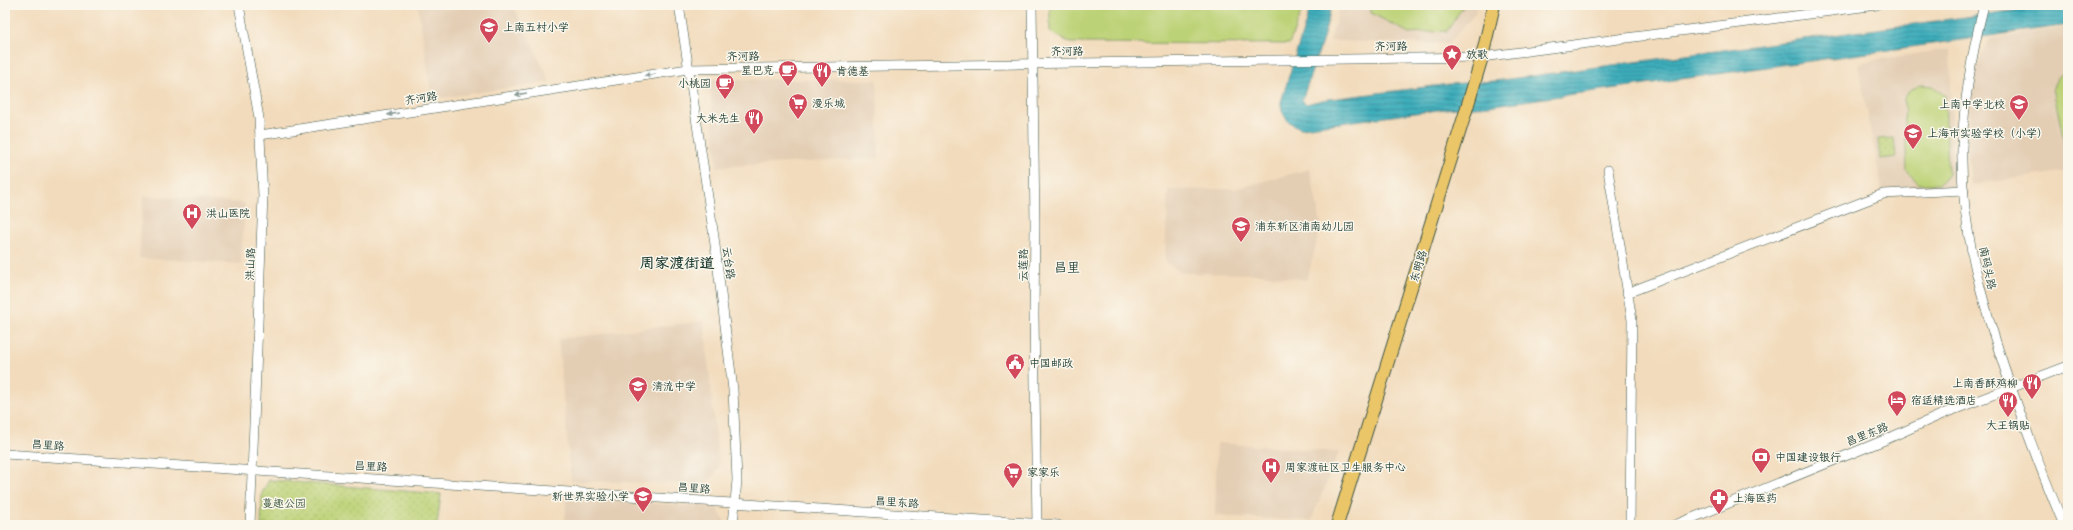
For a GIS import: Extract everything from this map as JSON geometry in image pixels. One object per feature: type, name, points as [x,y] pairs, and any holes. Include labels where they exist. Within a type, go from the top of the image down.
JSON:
[{"type":"main road","name":"东明路","points":[[1337,525],[1465,114],[1482,57],[1494,5]]},
{"type":"street","name":"洪山路","points":[[239,5],[260,134],[263,224],[250,525]]},
{"type":"street","name":"云台路","points":[[679,5],[714,237],[733,390],[737,480],[733,525]]},
{"type":"street","name":"云莲路","points":[[1032,5],[1037,524]]},
{"type":"street","name":"齐河路","points":[[260,134],[688,69],[1482,57],[1877,5]]},
{"type":"street","name":"南码头路","points":[[1983,8],[1975,44],[1964,115],[1962,149],[1964,190],[1975,272],[1991,329],[2028,437],[2064,525]]},
{"type":"street","points":[[1608,170],[1632,320],[1630,525]]},
{"type":"street","points":[[1627,293],[1883,194],[1964,190]]},
{"type":"street","name":"昌里东路","points":[[1675,525],[1887,439],[1945,413],[2068,366]]},
{"type":"street","name":"昌里路","points":[[5,454],[735,503]]},
{"type":"street","name":"昌里东路","points":[[735,503],[1058,525]]},
{"type":"shaded area","name":"上南五村小学","points":[[513,5],[550,82],[432,99],[418,6]]},
{"type":"shaded area","points":[[1340,5],[1477,5],[1475,14],[1448,44],[1330,41]]},
{"type":"shaded area","name":"上南中学北校","points":[[2068,27],[2068,171],[1971,185],[1967,146],[1971,95],[1980,59],[1989,39]]},
{"type":"shaded area","name":"上海市实验学校（小学）","points":[[1950,49],[1954,190],[1883,194],[1858,64],[1873,60]]},
{"type":"shaded area","name":"漫乐城","points":[[709,79],[877,80],[879,158],[717,167]]},
{"type":"shaded area","name":"浦东新区浦南幼儿园","points":[[1310,169],[1321,225],[1307,280],[1259,274],[1181,273],[1165,261],[1168,190],[1235,189]]},
{"type":"shaded area","name":"洪山医院","points":[[143,196],[245,203],[241,264],[139,258]]},
{"type":"shaded area","name":"清流中学","points":[[704,321],[719,468],[707,484],[571,481],[558,339]]},
{"type":"shaded area","name":"周家渡社区卫生服务中心","points":[[1217,443],[1339,452],[1311,521],[1215,516]]},
{"type":"shaded area","name":"新世界实验小学","points":[[566,498],[716,507],[724,520],[724,525],[565,525]]},
{"type":"green space","points":[[1050,5],[1304,5],[1289,44],[1071,43],[1050,32]]},
{"type":"green space","points":[[1370,5],[1464,5],[1447,31],[1409,33],[1371,13]]},
{"type":"green space","points":[[2068,70],[2068,153],[2066,151],[2053,88],[2058,78]]},
{"type":"green space","points":[[1921,85],[1933,86],[1945,96],[1948,173],[1939,184],[1919,184],[1907,171],[1904,99],[1910,90]]},
{"type":"green space","points":[[1894,138],[1896,157],[1880,159],[1878,139]]},
{"type":"green space","name":"蔓趣公园","points":[[269,480],[441,494],[437,525],[261,525],[262,493]]},
{"type":"water","points":[[1311,5],[1332,5],[1322,42],[1302,100],[1306,104],[1322,100],[1450,84],[1495,81],[2054,5],[2068,5],[2068,25],[1488,106],[1445,109],[1301,128],[1292,124],[1286,118],[1282,111],[1281,102]]},
{"type":"place","name":"上南五村小学","points":[[489,44]]},
{"type":"place","name":"放歌","points":[[1452,71]]},
{"type":"place","name":"星巴克","points":[[788,87]]},
{"type":"place","name":"肯德基","points":[[822,88]]},
{"type":"place","name":"小桃园","points":[[725,100]]},
{"type":"place","name":"漫乐城","points":[[798,120]]},
{"type":"place","name":"上南中学北校","points":[[2019,121]]},
{"type":"place","name":"大米先生","points":[[754,135]]},
{"type":"place","name":"上海市实验学校（小学）","points":[[1913,150]]},
{"type":"place","name":"洪山医院","points":[[192,230]]},
{"type":"place","name":"浦东新区浦南幼儿园","points":[[1241,243]]},
{"type":"place","name":"中国邮政","points":[[1015,380]]},
{"type":"place","name":"上南香酥鸡柳","points":[[2032,400]]},
{"type":"place","name":"清流中学","points":[[638,403]]},
{"type":"place","name":"宿适精选酒店","points":[[1897,417]]},
{"type":"place","name":"大王锅贴","points":[[2008,418]]},
{"type":"place","name":"中国建设银行","points":[[1761,474]]},
{"type":"place","name":"周家渡社区卫生服务中心","points":[[1271,484]]},
{"type":"place","name":"家家乐","points":[[1013,489]]},
{"type":"place","name":"新世界实验小学","points":[[643,513]]},
{"type":"place","name":"上海医药","points":[[1719,515]]},
{"type":"district","name":"周家渡街道","points":[[677,262]]},
{"type":"district","name":"昌里","points":[[1067,267]]}]
